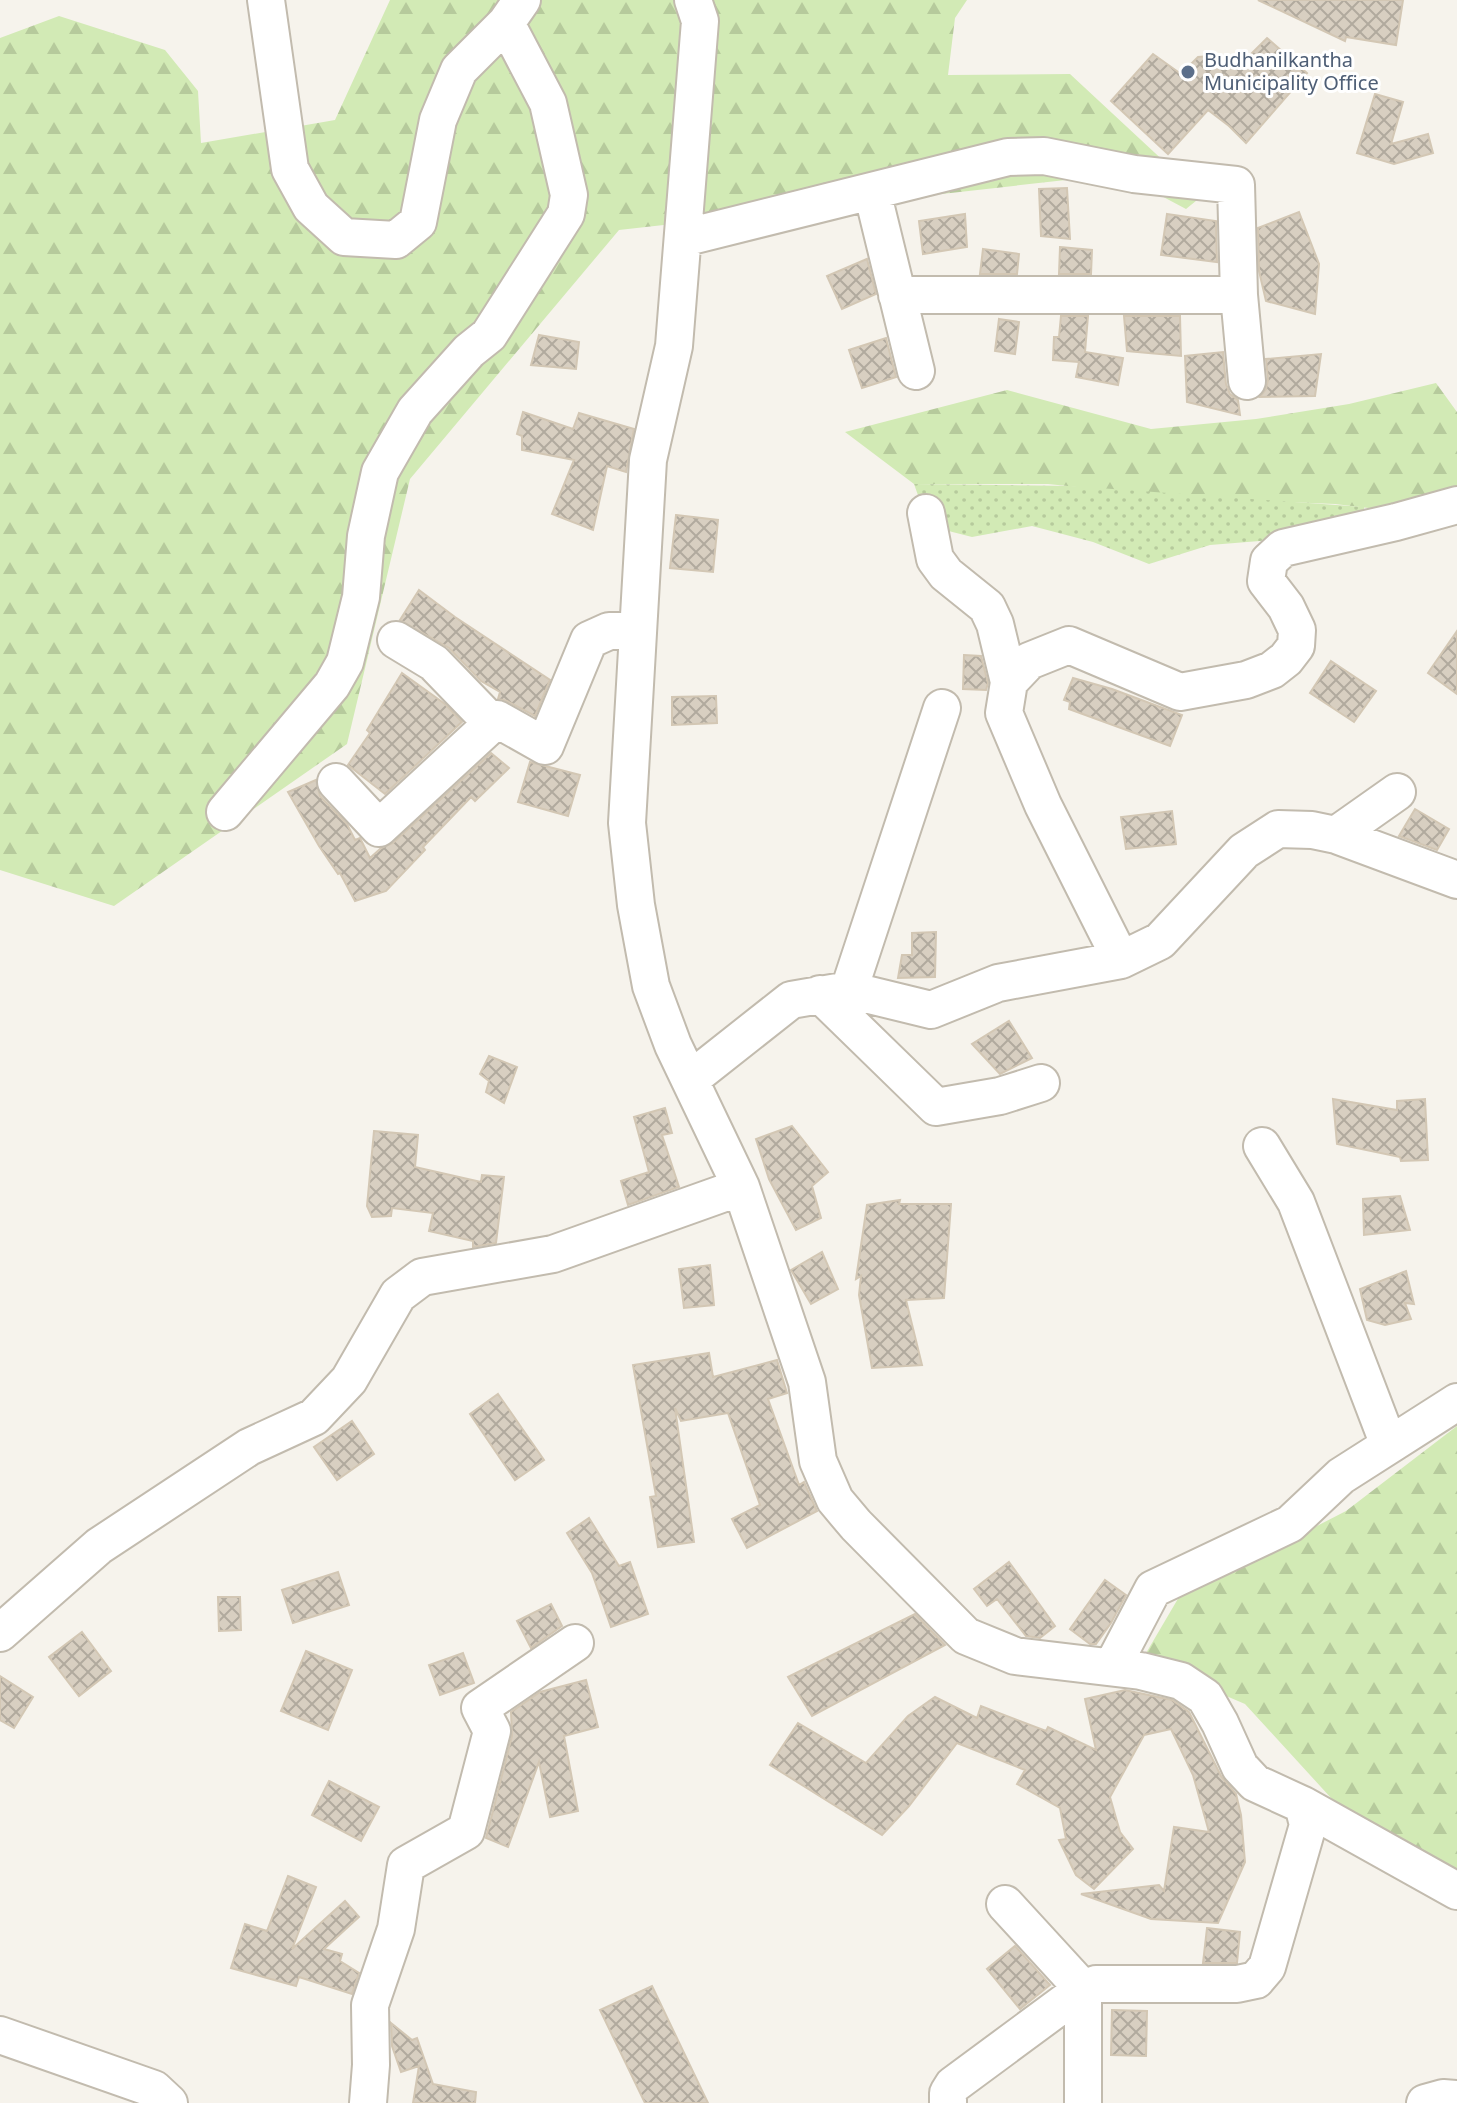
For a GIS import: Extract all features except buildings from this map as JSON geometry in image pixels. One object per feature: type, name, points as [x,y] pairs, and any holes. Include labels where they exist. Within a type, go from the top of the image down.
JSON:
[{"type":"street","points":[[225,812],[332,685],[345,662],[361,597],[366,536],[380,472],[415,411],[469,351],[489,335],[566,214],[569,195],[548,103],[514,12],[459,70],[438,120],[418,222],[396,240],[344,237],[311,207],[290,169],[266,0]]},
{"type":"street","points":[[693,0],[700,21],[683,238],[674,346],[648,460],[627,823],[636,905],[651,986],[673,1045],[741,1187],[807,1382],[818,1461],[835,1500],[966,1636],[1015,1656],[1162,1674],[1181,1681],[1205,1697],[1240,1767],[1255,1783],[1303,1805],[1457,1891]]},
{"type":"street","points":[[683,238],[1008,157],[1044,156],[1134,174],[1236,185],[1239,295],[1247,381]]},
{"type":"street","points":[[872,191],[916,371]]},
{"type":"street","points":[[897,295],[1239,295]]},
{"type":"street","points":[[1009,682],[1029,661],[1069,645],[1180,692],[1246,680],[1272,670],[1296,646],[1297,630],[1286,607],[1266,581],[1269,561],[1283,548],[1457,505]]},
{"type":"street","points":[[926,513],[935,559],[946,574],[987,607],[995,624],[1009,682],[1004,713],[1043,805],[1121,960]]},
{"type":"street","points":[[336,782],[379,828],[497,719],[545,746],[589,640],[609,631],[638,631]]},
{"type":"street","points":[[396,640],[434,663],[492,723]]},
{"type":"street","points":[[834,992],[942,708]]},
{"type":"street","points":[[1336,835],[1397,792]]},
{"type":"street","points":[[691,1079],[791,1000],[834,992],[931,1010],[998,983],[1121,960],[1160,941],[1244,851],[1278,829],[1312,830],[1336,835],[1457,880]]},
{"type":"street","points":[[834,992],[936,1107],[1000,1096],[1041,1083]]},
{"type":"street","points":[[1262,1146],[1296,1202],[1389,1445]]},
{"type":"street","points":[[0,1633],[99,1546],[249,1447],[314,1417],[349,1380],[398,1295],[422,1277],[553,1254],[741,1187]]},
{"type":"street","points":[[1112,1667],[1153,1589],[1290,1524],[1341,1476],[1457,1402]]},
{"type":"street","points":[[368,2103],[370,2005],[396,1929],[406,1865],[466,1831],[492,1731],[480,1708],[575,1643]]},
{"type":"street","points":[[948,2103],[948,2093],[953,2085],[1083,1989],[1096,1984],[1237,1984],[1256,1980],[1267,1967],[1308,1825],[1303,1805]]},
{"type":"street","points":[[1005,1904],[1083,1989],[1083,2103]]},
{"type":"street","points":[[0,2035],[154,2089],[169,2103]]},
{"type":"street","points":[[1425,2103],[1443,2098],[1457,2099]]},
{"type":"green space","points":[[390,0],[967,0],[955,18],[948,75],[1070,74],[1169,166],[1207,192],[1186,209],[1120,174],[619,230],[410,479],[347,744],[114,906],[0,870],[0,38],[59,16],[165,50],[198,91],[201,143],[335,120]]},
{"type":"green space","points":[[1436,383],[1457,412],[1457,498],[1410,513],[1335,504],[1173,497],[1048,484],[914,484],[845,432],[1007,390],[1151,429],[1256,419],[1349,404]]},
{"type":"green space","points":[[914,484],[1071,486],[1364,507],[1364,522],[1283,539],[1210,545],[1149,564],[1093,542],[1032,526],[972,537],[929,526]]},
{"type":"green space","points":[[1457,1426],[1457,1880],[1364,1834],[1245,1704],[1142,1660],[1179,1597],[1346,1511]]},
{"type":"place","name":"Budhanilkantha Municipality Office","points":[[1188,72]]}]
